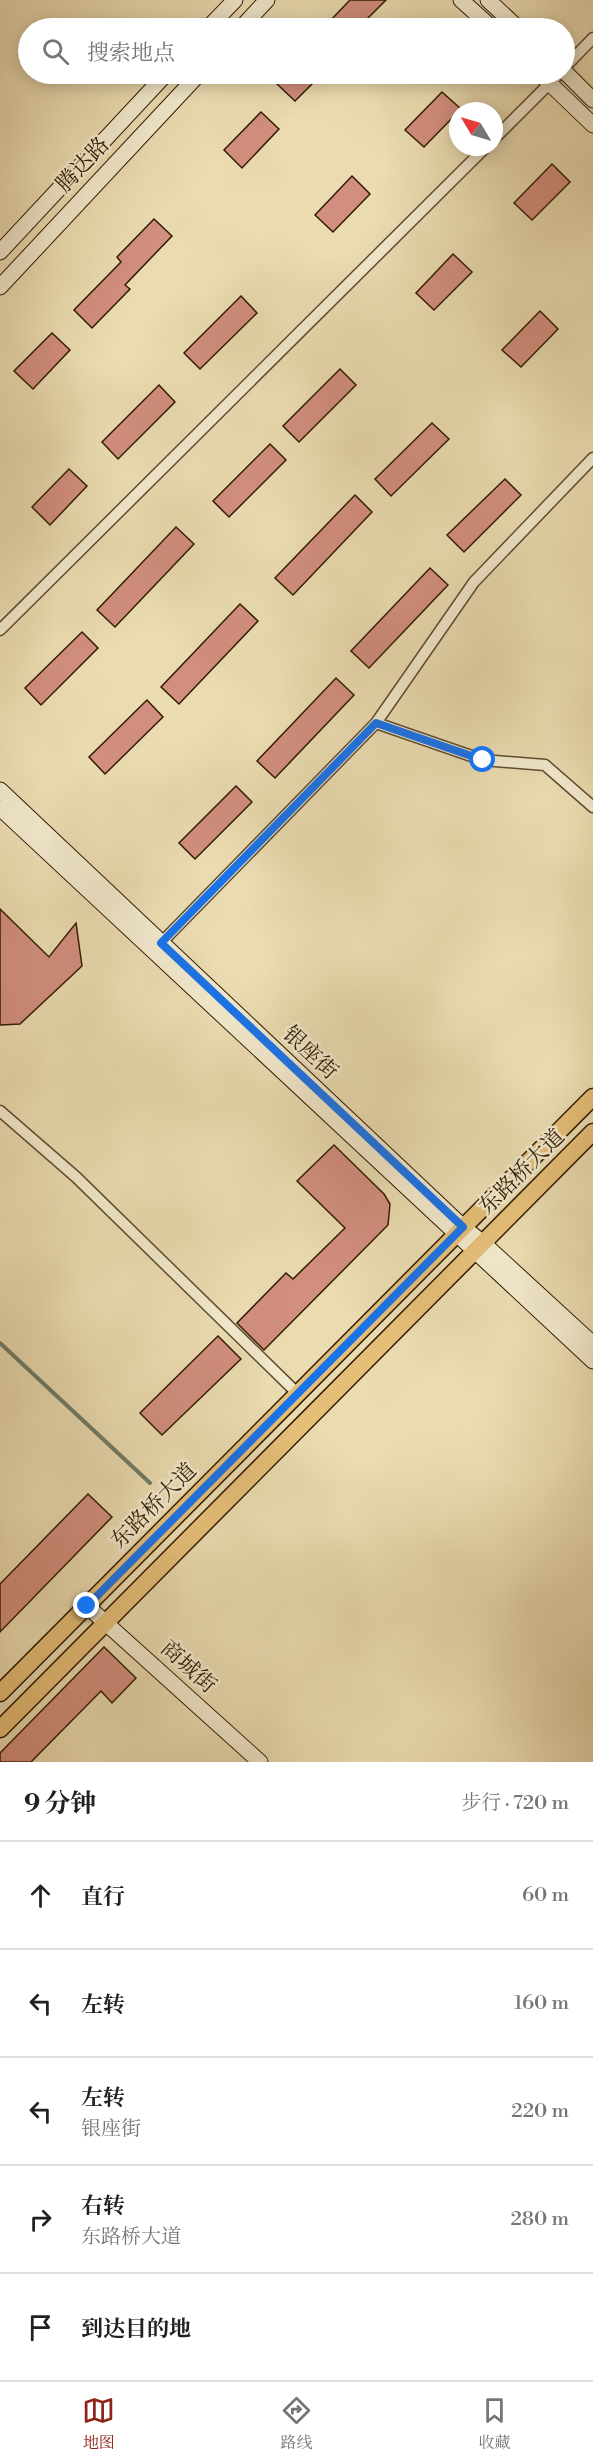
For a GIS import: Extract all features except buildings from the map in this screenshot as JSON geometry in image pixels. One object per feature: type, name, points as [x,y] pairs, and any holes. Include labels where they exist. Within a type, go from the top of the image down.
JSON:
[{"type":"main road","points":[[218,18],[235,0]]},
{"type":"main road","points":[[250,18],[267,0]]},
{"type":"main road","points":[[461,0],[481,18]]},
{"type":"main road","points":[[488,0],[507,18]]},
{"type":"main road","points":[[575,81],[593,100]]},
{"type":"main road","name":"腾达路","points":[[0,252],[157,84]]},
{"type":"main road","name":"腾达路","points":[[0,287],[190,84]]},
{"type":"main road","points":[[556,84],[593,125]]},
{"type":"main road","name":"银座街","points":[[0,790],[459,1231],[593,1344]]},
{"type":"main road","points":[[0,808],[459,1231]]},
{"type":"main road","name":"东路桥大道","points":[[0,1693],[593,1097]]},
{"type":"main road","name":"东路桥大道","points":[[0,1729],[593,1132]]},
{"type":"main road","points":[[479,1247],[593,1361]]},
{"type":"main road","name":"商城街","points":[[87,1606],[260,1762]]},
{"type":"street","points":[[575,58],[593,38]]},
{"type":"street","points":[[503,129],[544,84]]},
{"type":"street","points":[[0,630],[477,156]]},
{"type":"street","points":[[161,943],[376,723],[474,582],[593,458]]},
{"type":"street","points":[[376,723],[483,760],[545,765],[593,807]]},
{"type":"street","points":[[0,1111],[76,1177],[298,1394]]},
{"type":"waterway","points":[[0,1343],[150,1483]]},
{"type":"route","points":[[87,1606],[463,1227],[161,943],[376,723],[483,760]]}]
